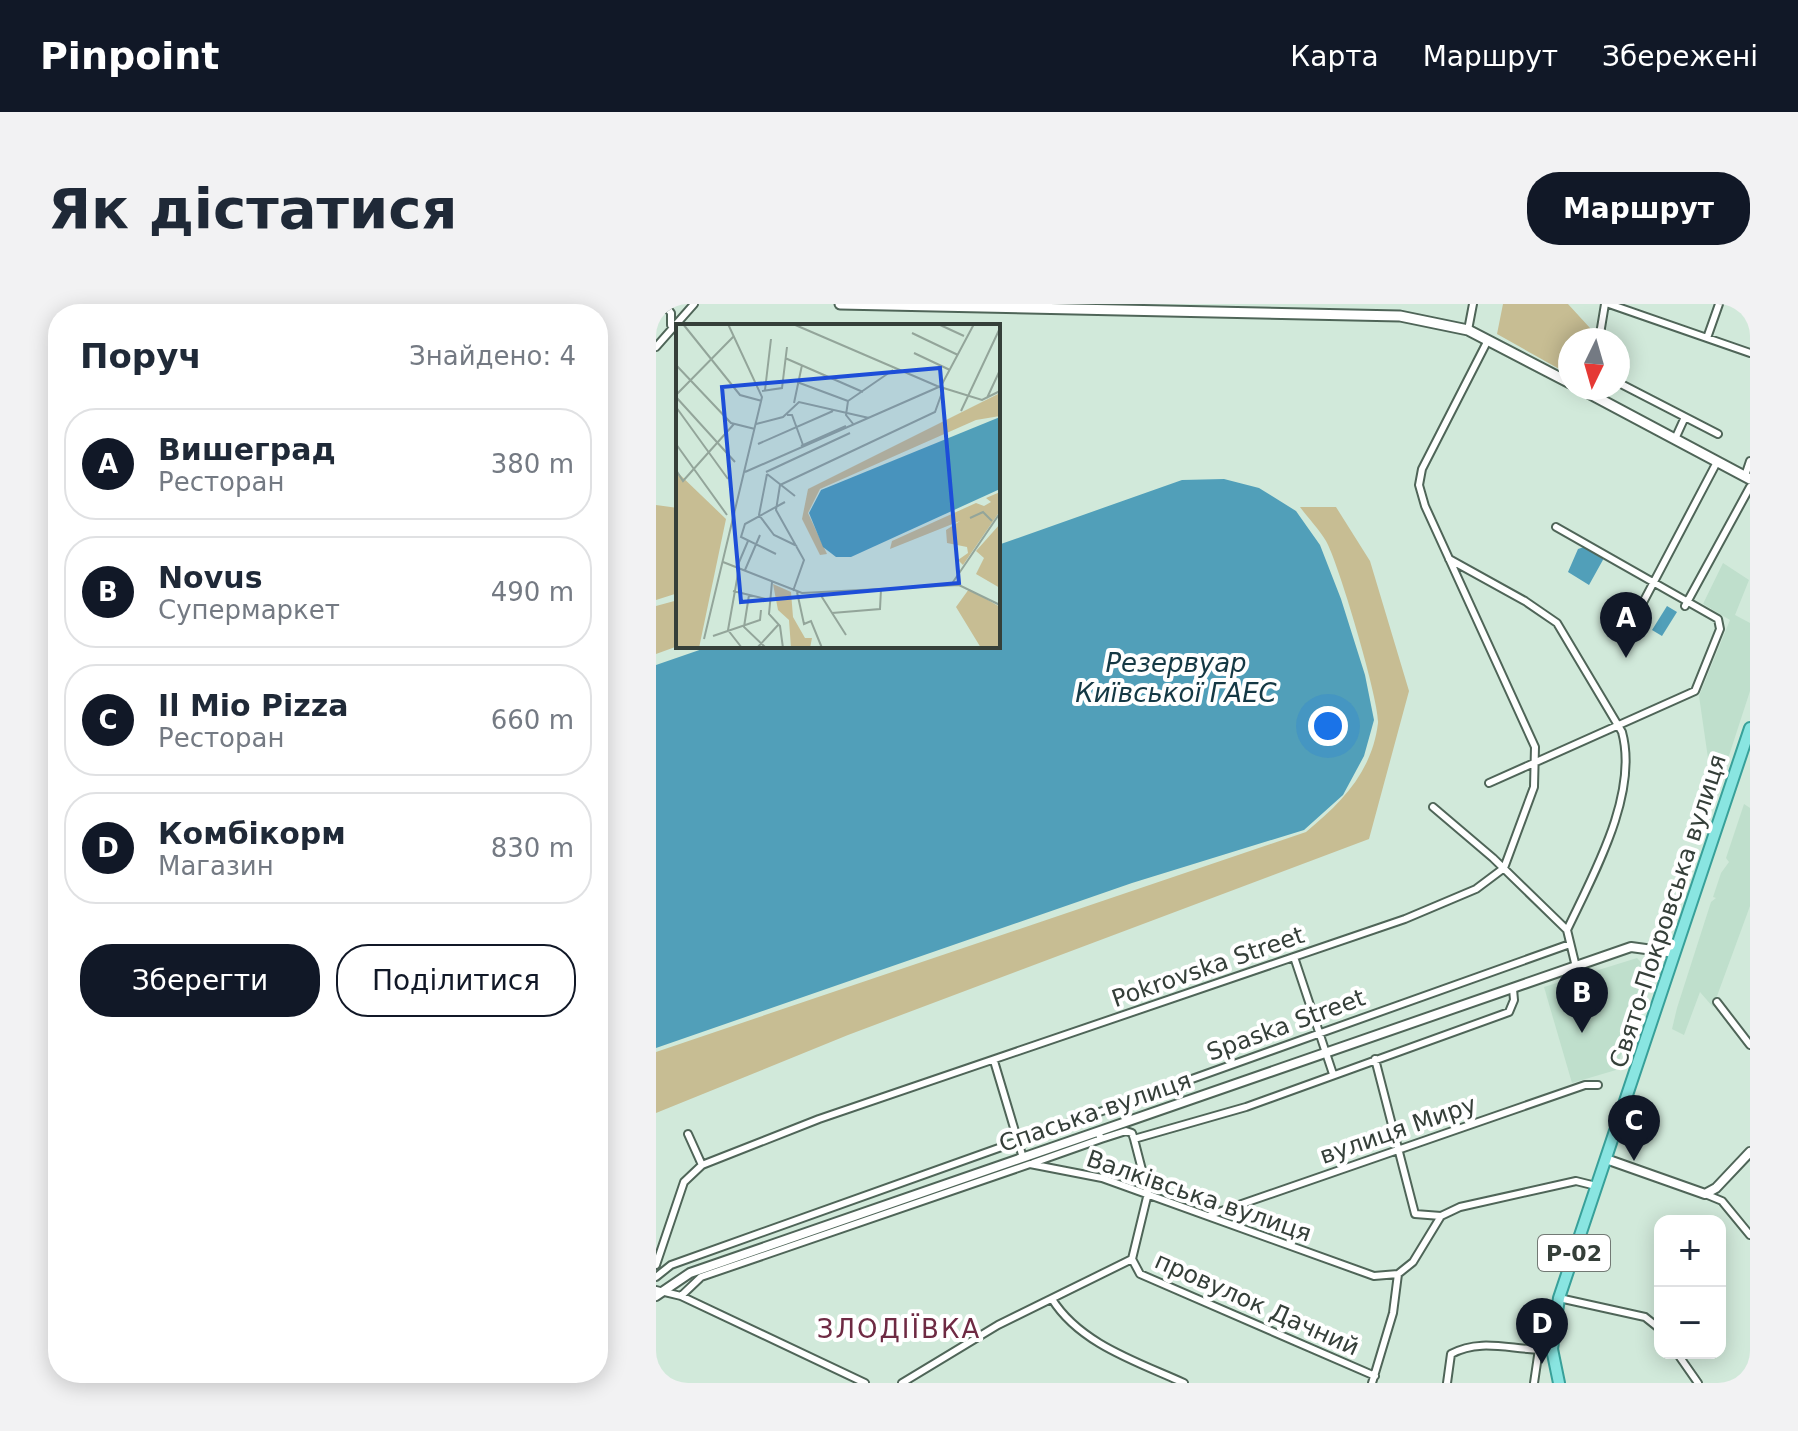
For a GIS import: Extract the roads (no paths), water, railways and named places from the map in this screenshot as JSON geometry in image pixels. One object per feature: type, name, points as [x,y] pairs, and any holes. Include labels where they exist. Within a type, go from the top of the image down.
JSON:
[{"type":"main road","points":[[840,304],[1352,308],[1421,318],[1468,330],[1558,377]]},
{"type":"main road","points":[[1603,400],[1747,478]]},
{"type":"main road","name":"Свято-Покровська вулиця","points":[[1559,1383],[1552,1349],[1559,1298],[1750,728]]},
{"type":"street","points":[[664,304],[671,313],[670,328]]},
{"type":"street","points":[[656,347],[694,304]]},
{"type":"street","points":[[1468,330],[1473,304]]},
{"type":"street","points":[[1602,328],[1607,304],[1750,353]]},
{"type":"street","points":[[1707,338],[1719,304]]},
{"type":"street","points":[[1488,340],[1422,469],[1419,485],[1447,556],[1535,747],[1534,787],[1504,868]]},
{"type":"street","points":[[1630,389],[1718,434]]},
{"type":"street","points":[[1675,439],[1685,417]]},
{"type":"street","points":[[1747,478],[1750,461]]},
{"type":"street","points":[[1628,631],[1717,462]]},
{"type":"street","points":[[1687,604],[1750,487]]},
{"type":"street","points":[[1489,783],[1616,725],[1685,698],[1695,691],[1720,629],[1718,619],[1556,527]]},
{"type":"street","points":[[1447,556],[1557,623],[1626,747],[1613,828],[1567,930]]},
{"type":"street","points":[[1433,807],[1504,868],[1567,930],[1576,967]]},
{"type":"street","name":"Pokrovska Street","points":[[702,1165],[819,1119],[1446,903],[1491,880],[1504,868]]},
{"type":"street","name":"Spaska Street","points":[[656,1277],[671,1265],[1570,944]]},
{"type":"street","name":"Спаська вулиця","points":[[657,1292],[690,1273],[739,1260],[1026,1161],[1631,947],[1675,953]]},
{"type":"street","points":[[1294,957],[1333,1074]]},
{"type":"street","points":[[1134,1139],[1246,1107],[1509,1012],[1514,1000],[1513,989]]},
{"type":"street","points":[[1717,1002],[1750,1045]]},
{"type":"street","points":[[1375,1059],[1415,1214],[1441,1216],[1460,1207],[1565,1183],[1584,1182],[1596,1186]]},
{"type":"street","points":[[994,1061],[1026,1161]]},
{"type":"street","name":"вулиця Миру","points":[[1210,1215],[1585,1085],[1598,1085]]},
{"type":"street","points":[[902,1383],[954,1349],[1132,1259],[1148,1193],[1134,1139],[1132,1133],[1126,1131],[1099,1135]]},
{"type":"street","points":[[656,1265],[684,1182],[702,1165],[688,1134]]},
{"type":"street","points":[[1705,1194],[1716,1188],[1750,1152]]},
{"type":"street","points":[[1606,1159],[1722,1201],[1750,1235]]},
{"type":"street","name":"Валківська вулиця","points":[[1026,1161],[1102,1178],[1148,1193],[1374,1276],[1398,1274]]},
{"type":"street","points":[[1373,1380],[1393,1313],[1398,1274],[1413,1262],[1441,1216]]},
{"type":"street","name":"провулок Дачний","points":[[1132,1259],[1140,1274],[1373,1380]]},
{"type":"street","points":[[681,1296],[701,1277],[739,1260]]},
{"type":"street","points":[[657,1292],[681,1296],[865,1383]]},
{"type":"street","points":[[1559,1298],[1645,1317],[1654,1324]]},
{"type":"street","points":[[1052,1299],[1068,1320],[1101,1345],[1184,1383]]},
{"type":"street","points":[[1447,1383],[1451,1354],[1460,1349],[1489,1345],[1552,1349]]},
{"type":"street","points":[[1534,1383],[1539,1349]]},
{"type":"street","points":[[1681,1359],[1698,1383]]},
{"type":"water","name":"Резервуар Київської ГАЕС","points":[[1224,479],[1259,488],[1296,511],[1320,545],[1365,675],[1374,720],[1364,756],[1343,795],[1304,830],[1132,883],[656,1048],[656,665],[705,648],[1000,648],[1000,544],[1182,480]]},
{"type":"water","points":[[1584,547],[1604,558],[1589,585],[1568,572],[1578,549]]},
{"type":"water","points":[[1667,606],[1677,612],[1662,636],[1652,630]]},
{"type":"place","name":"Вишеград","points":[[1626,658]]},
{"type":"place","name":"Novus","points":[[1582,1033]]},
{"type":"place","name":"Il Mio Pizza","points":[[1634,1161]]},
{"type":"place","name":"Комбікорм","points":[[1542,1364]]},
{"type":"district","name":"ЗЛОДІЇВКА","points":[[899,1329]]}]
